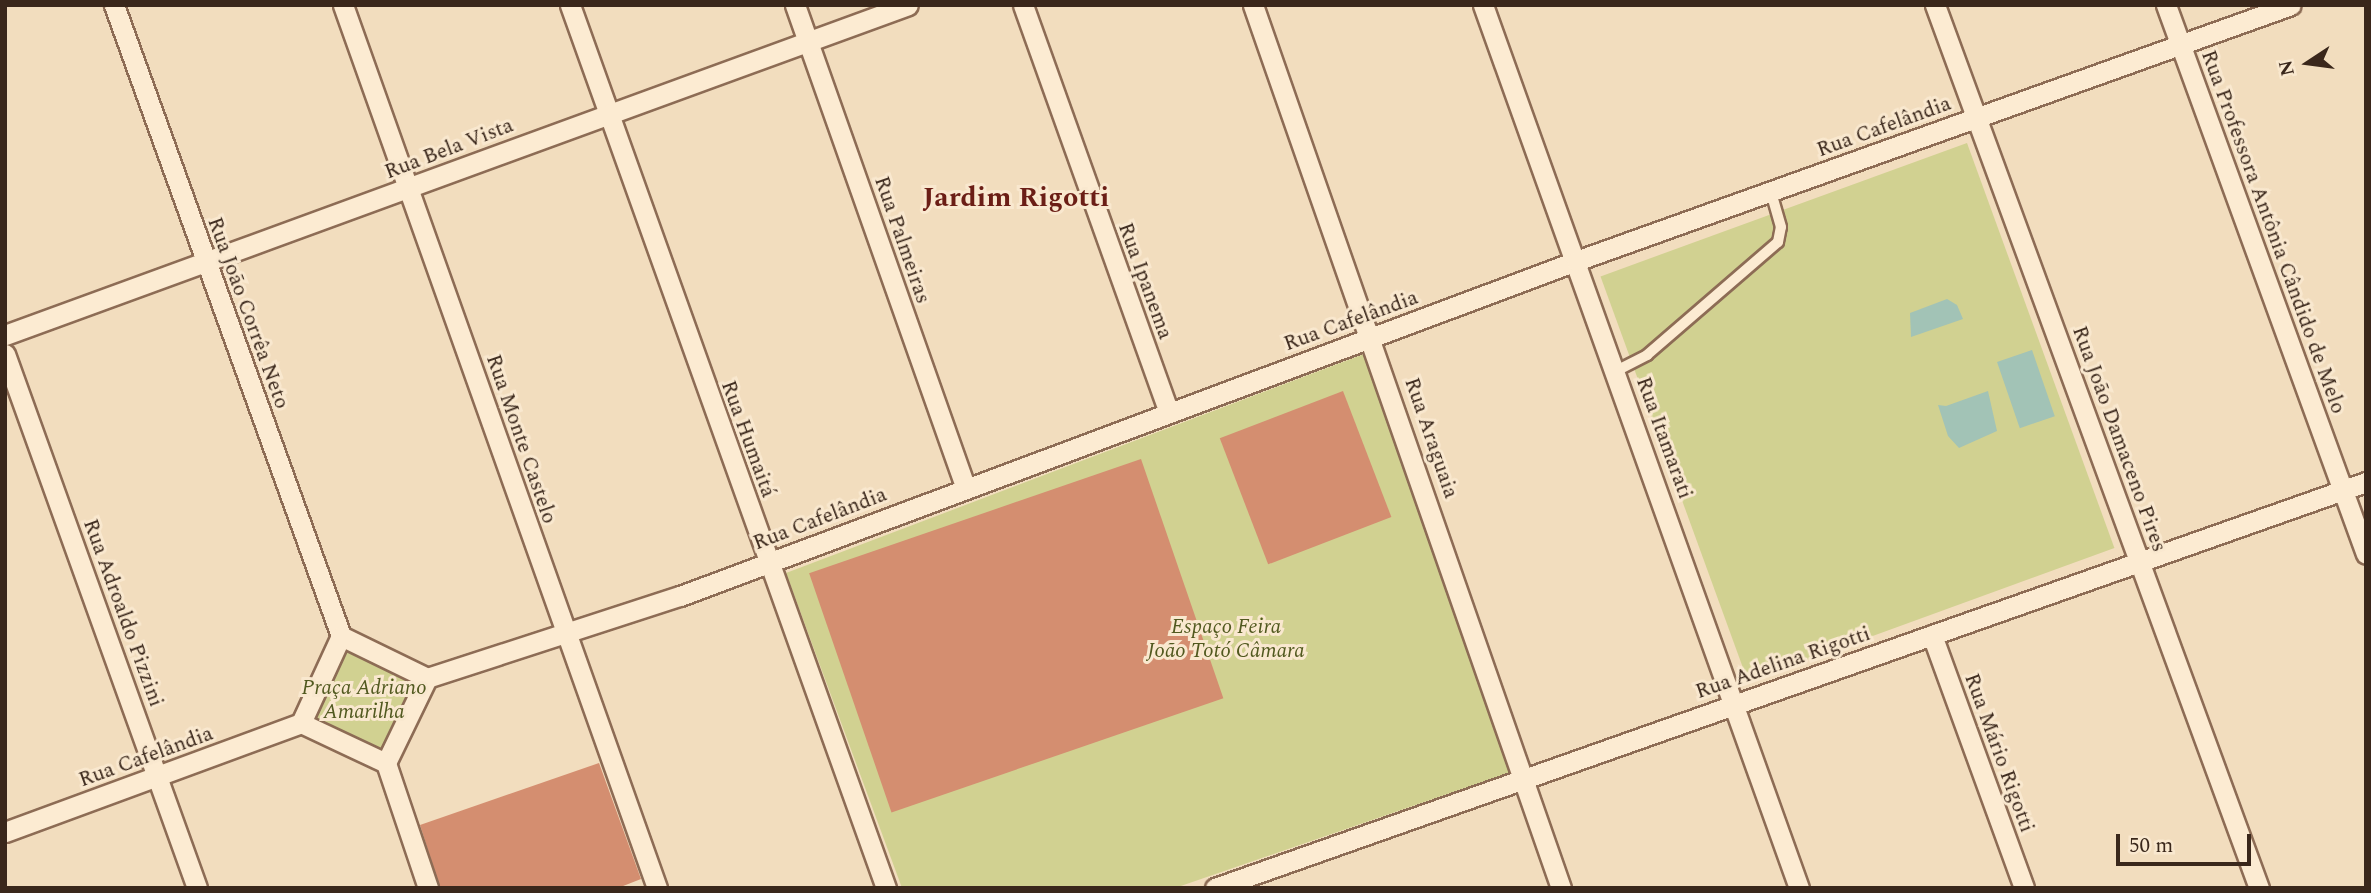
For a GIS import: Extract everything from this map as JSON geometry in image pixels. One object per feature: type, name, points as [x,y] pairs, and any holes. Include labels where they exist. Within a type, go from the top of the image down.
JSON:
[{"type":"street","name":"Rua João Corrêa Neto","points":[[114,5],[341,636]]},
{"type":"street","name":"Rua Monte Castelo","points":[[343,5],[657,888]]},
{"type":"street","name":"Rua Humaitá","points":[[570,5],[886,888]]},
{"type":"street","name":"Rua Palmeiras","points":[[795,5],[966,489]]},
{"type":"street","name":"Rua Bela Vista","points":[[5,335],[206,265],[609,113],[908,5]]},
{"type":"street","name":"Rua Ipanema","points":[[1023,5],[1169,413]]},
{"type":"street","name":"Rua Araguaia","points":[[1253,5],[1525,778],[1561,888]]},
{"type":"street","name":"Rua Itamarati","points":[[1482,5],[1616,371],[1799,888]]},
{"type":"street","name":"Rua João Damaceno Pires","points":[[1935,5],[2259,888]]},
{"type":"street","name":"Rua Professora Antônia Cândido de Melo","points":[[2166,5],[2366,554]]},
{"type":"street","name":"Rua Cafelândia","points":[[426,678],[566,635],[768,563],[1576,261],[2291,5]]},
{"type":"street","name":"Rua Adroaldo Pizzini","points":[[5,354],[197,888]]},
{"type":"street","name":"Rua Adelina Rigotti","points":[[1215,888],[2366,482]]},
{"type":"street","name":"Rua Mário Rigotti","points":[[1932,635],[2024,888]]},
{"type":"street","points":[[386,763],[301,723],[341,636],[426,678],[386,763],[428,888]]},
{"type":"street","name":"Rua Cafelândia","points":[[5,832],[158,778],[301,723]]},
{"type":"lane","points":[[1616,371],[1647,355],[1778,242],[1782,227],[1771,192]]},
{"type":"green space","points":[[1967,143],[2114,548],[1748,681],[1601,276]]},
{"type":"green space","name":"Espaço Feira João Totó Câmara","points":[[1364,354],[1511,772],[1175,888],[902,888],[786,573]]},
{"type":"green space","name":"Praça Adriano Amarilha","points":[[343,643],[421,681],[384,758],[306,719]]},
{"type":"shaded area","points":[[1947,299],[1957,305],[1963,319],[1911,337],[1910,313]]},
{"type":"shaded area","points":[[2032,350],[2055,416],[2020,428],[1997,362]]},
{"type":"shaded area","points":[[1988,391],[1997,431],[1959,448],[1948,436],[1938,405],[1946,406]]},
{"type":"building","points":[[1343,391],[1391,517],[1268,564],[1220,438]]},
{"type":"building","points":[[1141,459],[1223,698],[891,812],[809,573]]},
{"type":"building","points":[[599,763],[641,879],[618,888],[440,888],[420,825]]},
{"type":"district","name":"Jardim Rigotti","points":[[1016,198]]}]
